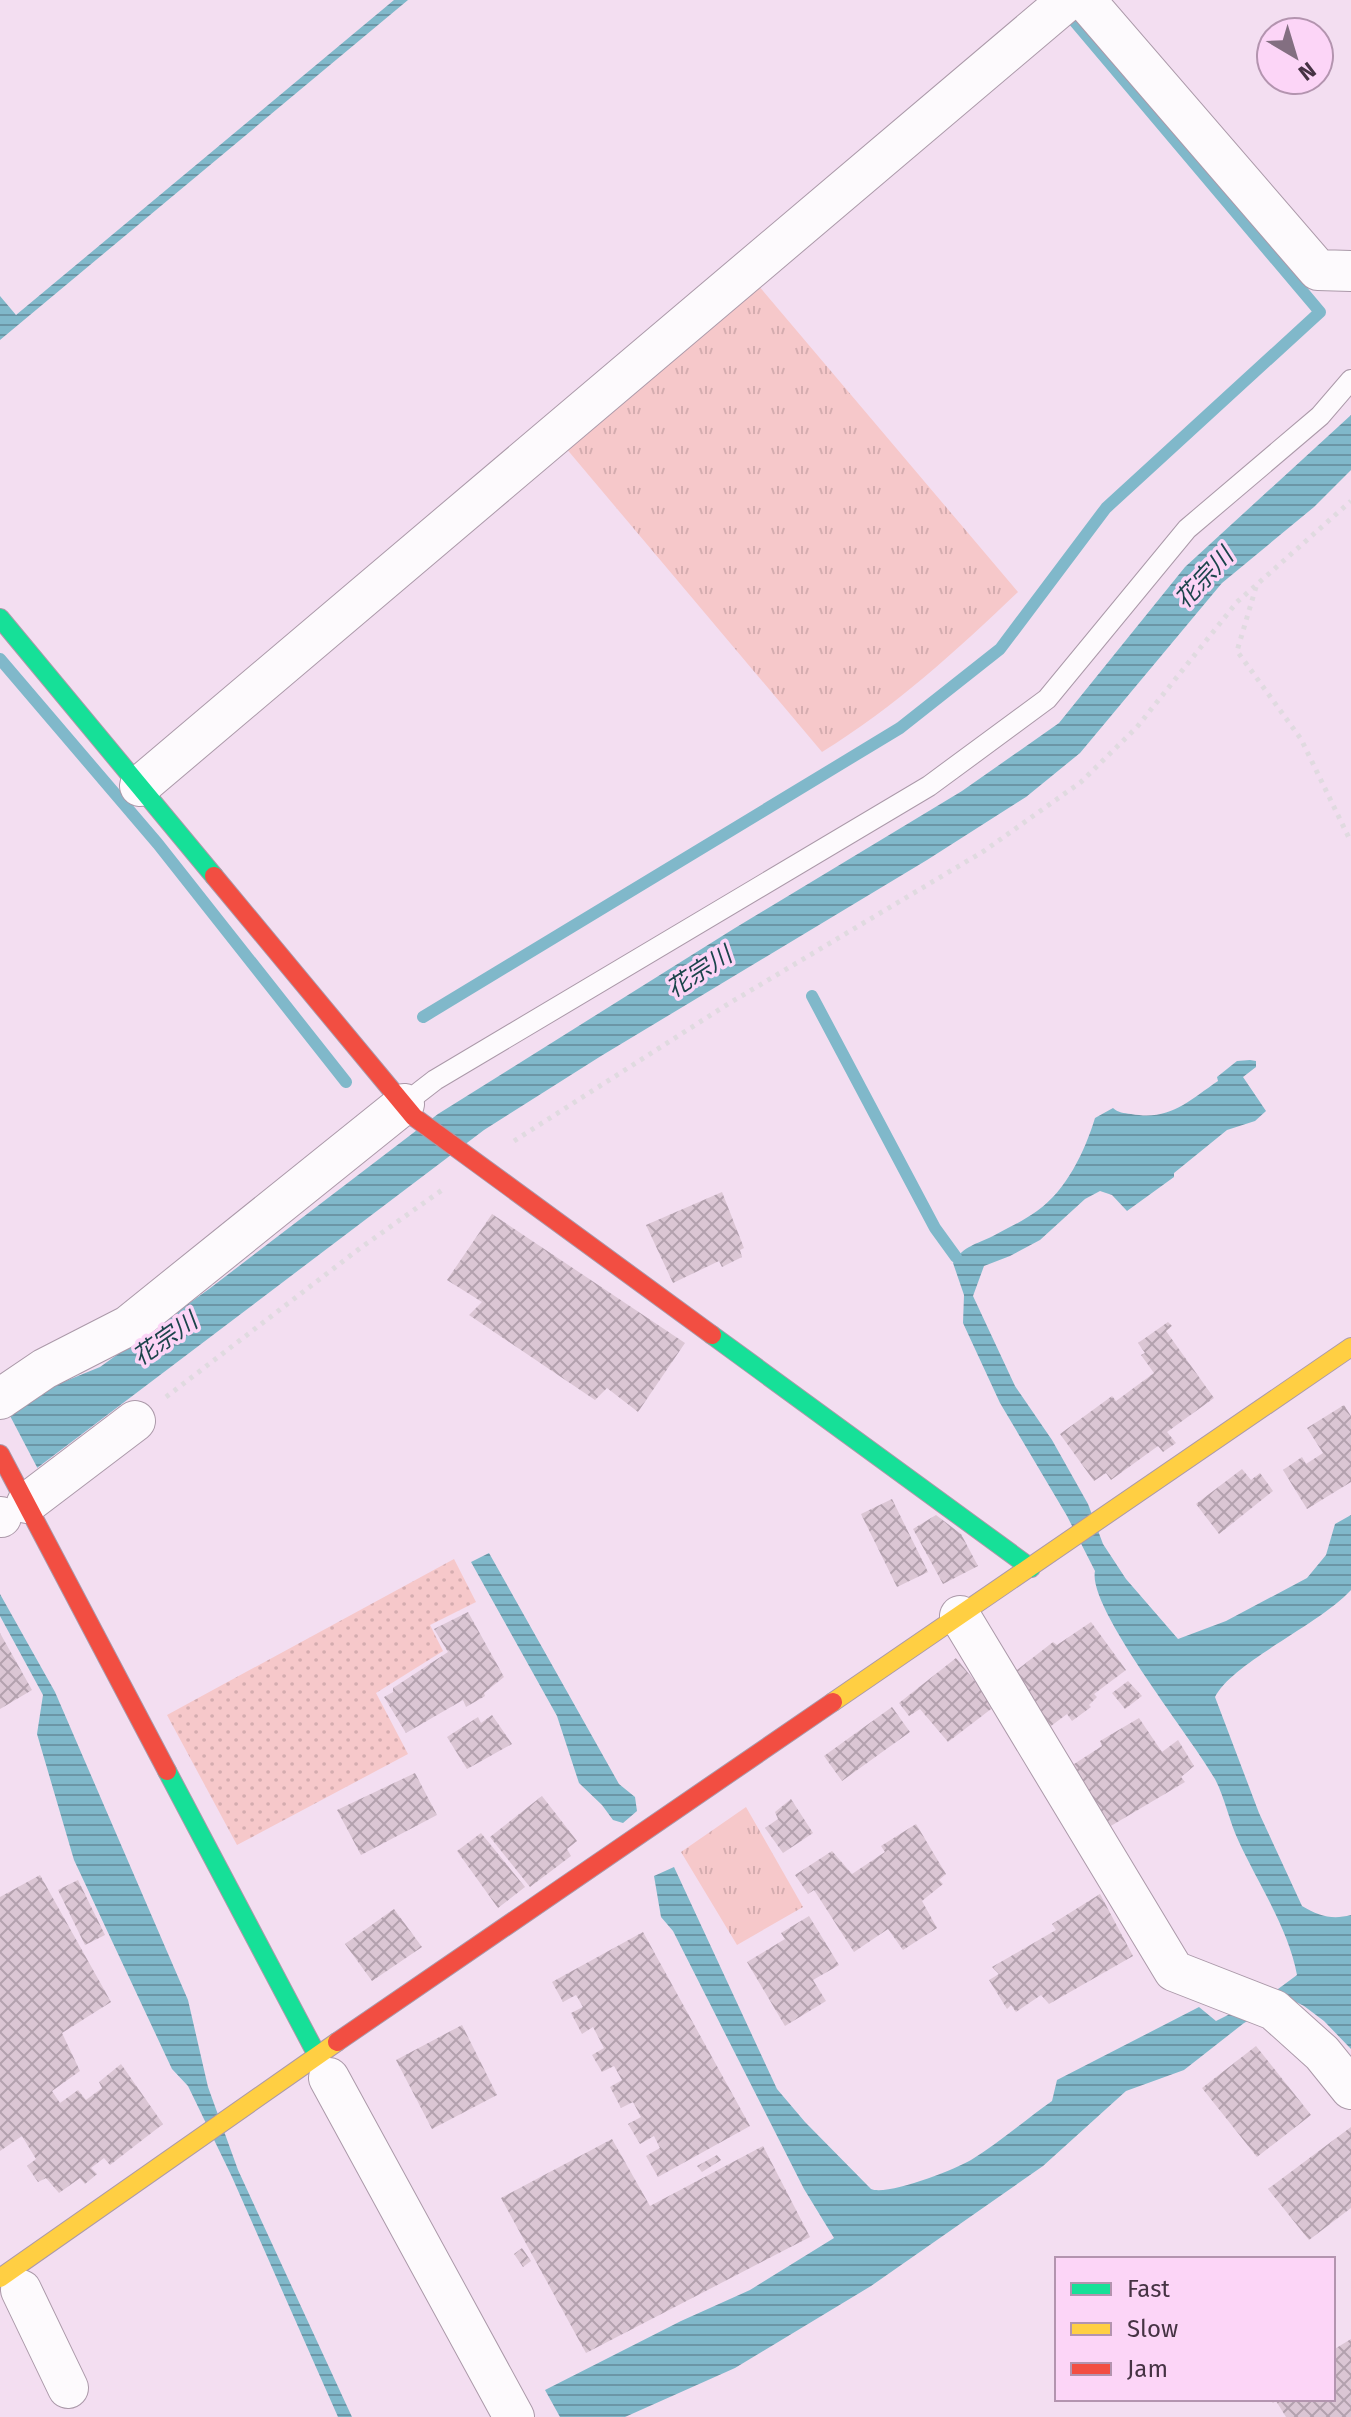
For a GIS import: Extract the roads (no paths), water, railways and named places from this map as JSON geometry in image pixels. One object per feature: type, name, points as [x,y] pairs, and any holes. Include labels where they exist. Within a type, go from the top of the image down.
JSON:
[{"type":"street","points":[[140,786],[1068,0]]},
{"type":"street","points":[[1085,0],[1318,270],[1351,271]]},
{"type":"street","points":[[0,618],[409,1111],[471,1160],[1031,1568]]},
{"type":"street","points":[[0,1399],[44,1369],[128,1326],[409,1111]]},
{"type":"street","points":[[68,2388],[11,2284],[960,1616],[1351,1347]]},
{"type":"street","points":[[12,1508],[135,1421]]},
{"type":"street","points":[[0,1454],[12,1508],[514,2417]]},
{"type":"street","points":[[960,1616],[1174,1971],[1274,2010],[1322,2053],[1351,2089]]},
{"type":"lane","points":[[409,1111],[435,1080],[929,786],[1047,699],[1187,529],[1320,416],[1351,380]]},
{"type":"water","points":[[394,0],[408,0],[0,340],[0,296],[16,315]]},
{"type":"water","name":"花宗川","points":[[1351,415],[1351,470],[1314,507],[1222,583],[1080,753],[1026,797],[484,1130],[0,1496],[0,1423],[46,1389],[100,1367],[209,1289],[438,1114],[735,928],[962,791],[1059,723],[1185,567]]},
{"type":"water","points":[[1237,1061],[1256,1061],[1256,1067],[1243,1077],[1266,1111],[1255,1121],[1227,1130],[1174,1173],[1174,1177],[1127,1211],[1112,1195],[1100,1191],[1085,1199],[1040,1240],[984,1266],[973,1296],[1015,1386],[1052,1440],[1088,1504],[1103,1544],[1126,1579],[1178,1639],[1226,1621],[1307,1578],[1326,1555],[1335,1524],[1351,1515],[1351,1590],[1319,1617],[1239,1670],[1215,1697],[1259,1813],[1302,1906],[1326,1916],[1351,1915],[1351,2049],[1324,2021],[1304,2006],[1294,2001],[1280,2004],[1244,2023],[1184,2070],[1126,2091],[1043,2166],[871,2286],[735,2368],[625,2417],[560,2417],[545,2390],[750,2290],[834,2238],[804,2189],[673,1931],[661,1917],[654,1876],[674,1867],[777,2089],[871,2189],[905,2186],[971,2160],[1052,2101],[1057,2080],[1199,2007],[1216,2021],[1274,1992],[1297,1975],[1280,1924],[1239,1842],[1215,1779],[1124,1643],[1107,1613],[1097,1589],[1095,1571],[1067,1516],[1000,1403],[963,1323],[964,1295],[953,1263],[966,1249],[1021,1221],[1057,1193],[1086,1144],[1095,1118],[1113,1108],[1121,1112],[1157,1115],[1178,1108],[1218,1081],[1217,1077]]},
{"type":"water","points":[[489,1553],[619,1784],[635,1797],[637,1811],[623,1823],[613,1820],[579,1783],[557,1716],[471,1562]]},
{"type":"water","points":[[0,1594],[55,1692],[188,2000],[208,2087],[238,2170],[352,2417],[338,2417],[232,2177],[188,2086],[172,2069],[74,1860],[37,1734],[43,1695],[0,1616]]},
{"type":"waterway","points":[[423,1017],[900,728],[1000,649],[1106,508],[1320,312],[1064,9]]},
{"type":"waterway","points":[[0,659],[158,844],[346,1082]]},
{"type":"waterway","points":[[812,996],[935,1228],[956,1257]]}]
